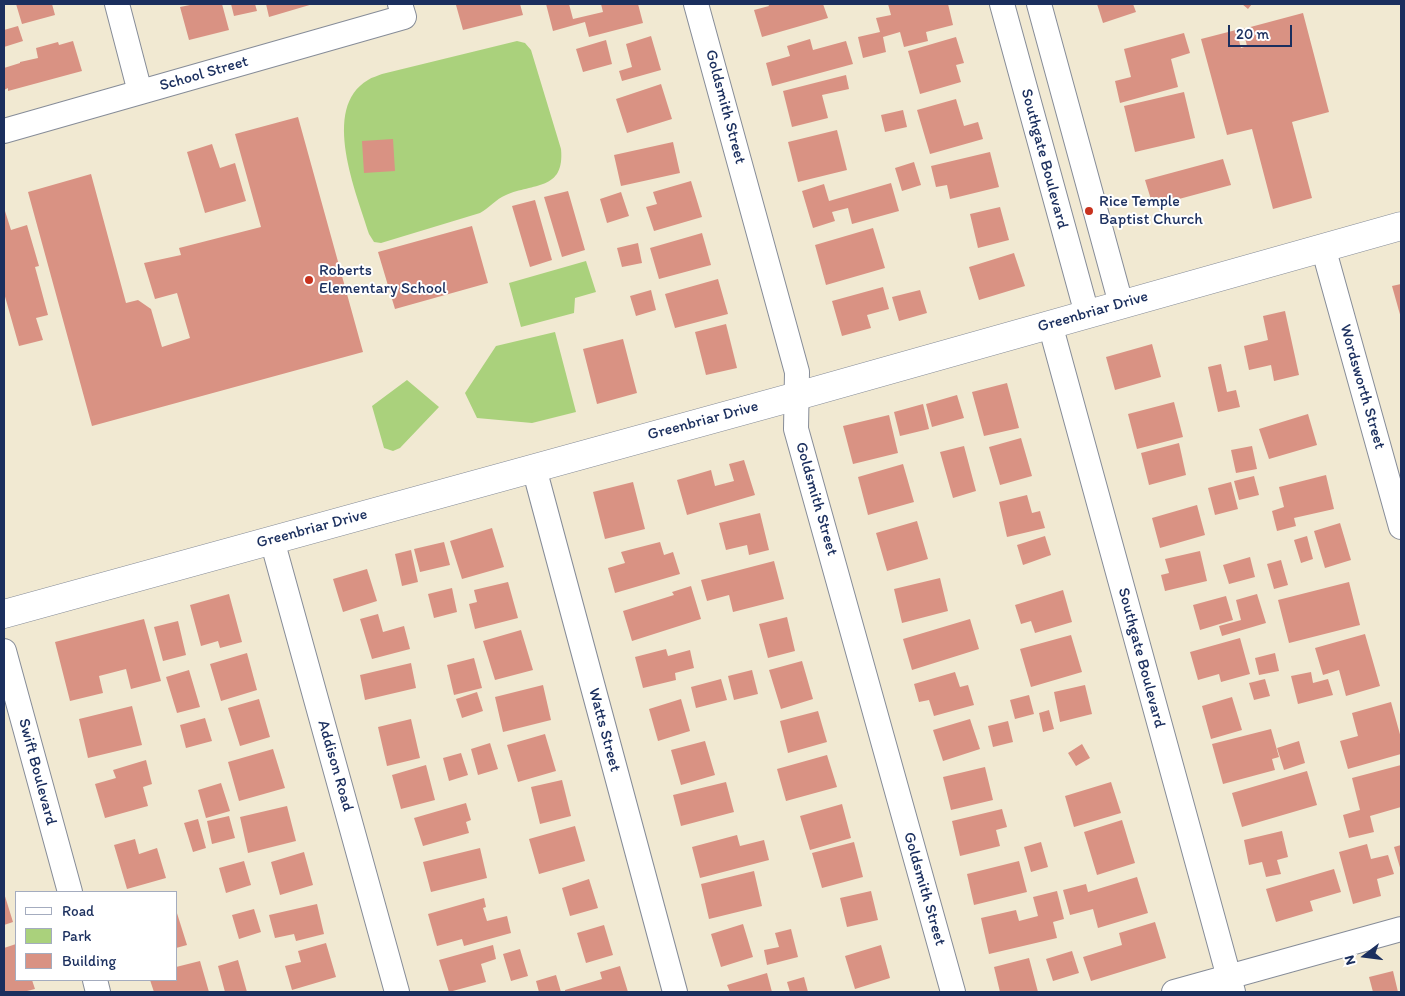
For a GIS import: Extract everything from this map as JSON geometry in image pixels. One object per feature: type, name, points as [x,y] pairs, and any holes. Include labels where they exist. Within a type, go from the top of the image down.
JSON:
[{"type":"main road","name":"Greenbriar Drive","points":[[4,614],[796,396],[1401,226]]},
{"type":"street","points":[[117,4],[140,92]]},
{"type":"street","name":"Goldsmith Street","points":[[696,4],[798,372],[796,429],[952,992]]},
{"type":"street","name":"Southgate Boulevard","points":[[1002,4],[1087,314]]},
{"type":"street","points":[[1038,4],[1121,304]]},
{"type":"street","name":"School Street","points":[[4,131],[140,92],[402,10]]},
{"type":"street","name":"Wordsworth Street","points":[[1323,247],[1401,527]]},
{"type":"street","name":"Southgate Boulevard","points":[[1050,324],[1231,984]]},
{"type":"street","name":"Watts Street","points":[[534,468],[675,992]]},
{"type":"street","name":"Addison Road","points":[[272,540],[397,992]]},
{"type":"street","name":"Swift Boulevard","points":[[4,651],[70,891]]},
{"type":"street","points":[[1174,992],[1231,984],[1401,929]]},
{"type":"green space","points":[[517,41],[525,43],[531,50],[561,149],[561,163],[558,172],[545,183],[502,197],[480,213],[381,243],[374,242],[369,234],[357,197],[346,152],[344,130],[346,110],[354,93],[368,80],[382,74]]},
{"type":"green space","points":[[586,261],[596,292],[575,298],[574,313],[521,327],[509,283]]},
{"type":"green space","points":[[555,332],[576,412],[532,423],[477,418],[465,393],[496,346]]},
{"type":"green space","points":[[407,380],[439,407],[400,448],[393,451],[384,448],[372,406]]},
{"type":"building","points":[[16,4],[52,4],[55,15],[22,24]]},
{"type":"building","points":[[195,4],[222,4],[229,30],[189,40],[180,7]]},
{"type":"building","points":[[231,4],[255,4],[257,11],[234,16]]},
{"type":"building","points":[[266,4],[313,4],[269,17]]},
{"type":"building","points":[[520,4],[523,15],[463,30],[456,5]]},
{"type":"building","points":[[546,4],[569,4],[573,19],[603,12],[601,4],[638,4],[643,23],[589,37],[585,22],[553,31]]},
{"type":"building","points":[[768,4],[823,4],[828,18],[762,37],[754,10],[769,6]]},
{"type":"building","points":[[888,4],[948,4],[953,25],[926,32],[928,41],[904,47],[900,32],[883,37],[886,52],[863,58],[858,37],[880,32],[876,18],[891,15]]},
{"type":"building","points":[[1097,4],[1133,4],[1136,12],[1103,23]]},
{"type":"building","points":[[1242,4],[1252,4],[1248,9]]},
{"type":"building","points":[[1303,13],[1329,112],[1292,122],[1312,198],[1273,209],[1252,129],[1227,135],[1201,39],[1236,30],[1241,48],[1247,46],[1243,29]]},
{"type":"building","points":[[18,26],[23,41],[4,47],[4,30]]},
{"type":"building","points":[[1184,33],[1190,53],[1171,59],[1178,87],[1120,103],[1115,81],[1131,77],[1124,49]]},
{"type":"building","points":[[651,36],[661,70],[622,81],[619,71],[632,67],[626,44]]},
{"type":"building","points":[[956,37],[964,63],[956,65],[961,82],[920,94],[908,51]]},
{"type":"building","points":[[810,39],[813,50],[846,41],[853,64],[772,86],[766,63],[790,56],[787,46]]},
{"type":"building","points":[[606,40],[612,64],[583,72],[576,49]]},
{"type":"building","points":[[73,41],[82,71],[8,91],[8,88],[4,90],[4,68],[38,58],[36,48],[58,42],[59,45]]},
{"type":"building","points":[[846,75],[849,89],[822,95],[828,118],[792,127],[783,91]]},
{"type":"building","points":[[661,84],[672,119],[627,133],[616,99]]},
{"type":"building","points":[[1184,92],[1195,138],[1135,152],[1124,106]]},
{"type":"building","points":[[956,99],[964,126],[978,122],[983,139],[930,154],[917,110]]},
{"type":"building","points":[[903,110],[907,127],[885,132],[881,115]]},
{"type":"building","points":[[298,117],[363,352],[92,426],[28,192],[91,174],[126,303],[138,300],[151,309],[162,347],[190,338],[177,293],[155,299],[144,263],[181,255],[179,248],[261,227],[235,134]]},
{"type":"building","points":[[837,130],[847,170],[798,182],[788,142]]},
{"type":"building","points":[[393,139],[395,171],[364,173],[362,141]]},
{"type":"building","points":[[673,142],[680,173],[621,186],[614,155]]},
{"type":"building","points":[[212,144],[220,168],[235,163],[246,201],[205,213],[187,152]]},
{"type":"building","points":[[990,152],[999,187],[950,199],[947,185],[936,187],[931,166]]},
{"type":"building","points":[[1223,159],[1231,185],[1153,206],[1145,180]]},
{"type":"building","points":[[914,162],[921,185],[902,191],[895,168]]},
{"type":"building","points":[[691,181],[702,217],[654,231],[646,207],[657,204],[653,192]]},
{"type":"building","points":[[891,183],[899,211],[852,224],[848,208],[832,212],[835,221],[813,228],[802,191],[824,184],[829,201]]},
{"type":"building","points":[[568,191],[585,250],[562,257],[544,197]]},
{"type":"building","points":[[621,192],[629,216],[607,223],[600,199]]},
{"type":"building","points":[[535,200],[552,260],[530,267],[512,206]]},
{"type":"building","points":[[1000,207],[1009,240],[978,248],[970,214]]},
{"type":"building","points":[[4,211],[11,230],[27,225],[39,266],[35,267],[48,315],[36,318],[43,340],[19,346],[4,293]]},
{"type":"building","points":[[472,226],[488,283],[395,309],[378,252]]},
{"type":"building","points":[[873,228],[885,268],[826,285],[815,245]]},
{"type":"building","points":[[702,233],[711,265],[659,279],[650,248]]},
{"type":"building","points":[[638,243],[642,263],[622,267],[617,248]]},
{"type":"building","points":[[1014,253],[1025,286],[979,300],[969,267]]},
{"type":"building","points":[[718,279],[728,314],[675,328],[665,294]]},
{"type":"building","points":[[1401,284],[1401,318],[1392,286]]},
{"type":"building","points":[[883,287],[889,309],[867,315],[871,328],[842,336],[832,301]]},
{"type":"building","points":[[651,290],[656,310],[636,316],[630,296]]},
{"type":"building","points":[[920,290],[927,313],[899,321],[892,297]]},
{"type":"building","points":[[1285,311],[1299,375],[1274,381],[1271,365],[1249,370],[1244,346],[1268,340],[1263,316]]},
{"type":"building","points":[[726,324],[737,368],[706,375],[695,332]]},
{"type":"building","points":[[623,339],[637,393],[597,404],[583,349]]},
{"type":"building","points":[[1152,344],[1161,377],[1115,390],[1106,357]]},
{"type":"building","points":[[1221,364],[1227,392],[1236,390],[1240,407],[1218,412],[1208,367]]},
{"type":"building","points":[[1007,383],[1019,428],[984,436],[972,392]]},
{"type":"building","points":[[957,395],[964,418],[932,427],[926,404]]},
{"type":"building","points":[[1174,402],[1183,437],[1137,449],[1128,414]]},
{"type":"building","points":[[923,404],[929,429],[900,436],[894,412]]},
{"type":"building","points":[[1308,414],[1317,445],[1269,459],[1259,429]]},
{"type":"building","points":[[889,415],[898,453],[853,464],[843,426]]},
{"type":"building","points":[[1021,438],[1032,476],[1000,485],[989,447]]},
{"type":"building","points":[[1179,443],[1186,475],[1149,485],[1141,453]]},
{"type":"building","points":[[964,446],[976,491],[953,498],[940,452]]},
{"type":"building","points":[[1252,446],[1257,469],[1236,473],[1231,450]]},
{"type":"building","points":[[744,460],[755,495],[687,515],[677,480],[711,470],[715,486],[734,481],[729,464]]},
{"type":"building","points":[[903,464],[914,502],[868,515],[858,477]]},
{"type":"building","points":[[1326,475],[1334,509],[1294,518],[1296,526],[1277,531],[1272,511],[1284,507],[1279,487]]},
{"type":"building","points":[[1254,476],[1259,495],[1239,500],[1234,481]]},
{"type":"building","points":[[633,482],[645,529],[605,539],[593,492]]},
{"type":"building","points":[[1231,482],[1238,509],[1215,515],[1208,488]]},
{"type":"building","points":[[1027,495],[1032,513],[1040,511],[1045,528],[1007,537],[999,502]]},
{"type":"building","points":[[1197,505],[1205,535],[1160,548],[1152,518]]},
{"type":"building","points":[[760,513],[769,550],[749,555],[747,545],[726,550],[719,523]]},
{"type":"building","points":[[917,521],[928,559],[887,571],[876,533]]},
{"type":"building","points":[[1340,523],[1351,560],[1325,568],[1314,531]]},
{"type":"building","points":[[492,528],[504,567],[462,579],[450,541]]},
{"type":"building","points":[[1045,536],[1051,555],[1023,565],[1017,545]]},
{"type":"building","points":[[1307,536],[1313,559],[1301,563],[1294,540]]},
{"type":"building","points":[[444,542],[450,565],[420,572],[414,549]]},
{"type":"building","points":[[660,542],[664,555],[673,552],[680,574],[615,593],[608,568],[625,563],[621,552]]},
{"type":"building","points":[[411,550],[418,582],[402,586],[395,554]]},
{"type":"building","points":[[1200,551],[1207,581],[1165,591],[1161,575],[1169,573],[1165,559]]},
{"type":"building","points":[[1250,557],[1255,577],[1229,584],[1223,565]]},
{"type":"building","points":[[1281,560],[1288,585],[1274,589],[1267,564]]},
{"type":"building","points":[[774,561],[784,599],[733,612],[729,595],[707,601],[701,580]]},
{"type":"building","points":[[367,569],[377,601],[343,612],[333,579]]},
{"type":"building","points":[[940,578],[948,611],[902,623],[894,589]]},
{"type":"building","points":[[508,582],[518,618],[475,629],[469,604],[477,602],[474,590]]},
{"type":"building","points":[[1349,582],[1360,625],[1289,643],[1278,600]]},
{"type":"building","points":[[691,586],[701,619],[632,641],[623,611],[674,595],[672,592]]},
{"type":"building","points":[[452,588],[457,612],[434,618],[428,594]]},
{"type":"building","points":[[1063,590],[1072,622],[1035,633],[1031,621],[1021,624],[1015,605]]},
{"type":"building","points":[[229,594],[242,642],[220,648],[218,641],[201,646],[190,605]]},
{"type":"building","points":[[1257,594],[1266,623],[1222,636],[1219,626],[1241,620],[1236,600]]},
{"type":"building","points":[[1226,596],[1233,620],[1200,630],[1193,605]]},
{"type":"building","points":[[378,614],[383,632],[404,626],[410,649],[372,659],[360,619]]},
{"type":"building","points":[[787,617],[795,651],[768,658],[759,624]]},
{"type":"building","points":[[144,619],[161,681],[131,689],[126,669],[99,676],[103,693],[70,701],[55,642]]},
{"type":"building","points":[[970,619],[979,649],[912,670],[903,639]]},
{"type":"building","points":[[178,621],[186,655],[163,661],[154,627]]},
{"type":"building","points":[[521,630],[533,670],[495,680],[483,641]]},
{"type":"building","points":[[1365,634],[1380,686],[1346,696],[1339,670],[1323,675],[1315,648]]},
{"type":"building","points":[[1071,635],[1082,672],[1031,687],[1020,649]]},
{"type":"building","points":[[1240,638],[1250,674],[1221,682],[1219,674],[1198,680],[1190,652]]},
{"type":"building","points":[[666,649],[668,656],[690,650],[694,668],[675,673],[676,680],[643,688],[635,657]]},
{"type":"building","points":[[247,653],[257,690],[221,701],[210,664]]},
{"type":"building","points":[[1275,653],[1279,671],[1259,675],[1255,658]]},
{"type":"building","points":[[474,658],[482,688],[454,695],[447,665]]},
{"type":"building","points":[[802,661],[813,699],[781,709],[769,670]]},
{"type":"building","points":[[411,663],[416,688],[365,700],[360,675]]},
{"type":"building","points":[[189,670],[200,707],[177,713],[166,677]]},
{"type":"building","points":[[752,670],[758,694],[734,700],[728,676]]},
{"type":"building","points":[[955,672],[960,687],[968,685],[974,705],[934,716],[929,700],[919,702],[914,684]]},
{"type":"building","points":[[1311,672],[1313,683],[1328,679],[1333,695],[1298,704],[1291,676]]},
{"type":"building","points":[[721,679],[727,700],[696,708],[691,687]]},
{"type":"building","points":[[1265,679],[1270,696],[1254,700],[1249,683]]},
{"type":"building","points":[[543,685],[551,720],[503,732],[495,697]]},
{"type":"building","points":[[1085,685],[1092,714],[1060,722],[1054,692]]},
{"type":"building","points":[[477,692],[483,711],[462,718],[456,699]]},
{"type":"building","points":[[1029,695],[1034,714],[1015,719],[1010,700]]},
{"type":"building","points":[[1232,697],[1242,730],[1211,739],[1202,706]]},
{"type":"building","points":[[259,699],[270,737],[240,746],[228,708]]},
{"type":"building","points":[[681,699],[690,731],[658,741],[649,709]]},
{"type":"building","points":[[1391,702],[1401,738],[1401,754],[1348,769],[1340,741],[1358,736],[1352,713]]},
{"type":"building","points":[[132,706],[142,745],[88,758],[79,719]]},
{"type":"building","points":[[1049,710],[1054,729],[1043,732],[1039,713]]},
{"type":"building","points":[[818,711],[827,742],[788,753],[780,721]]},
{"type":"building","points":[[205,718],[212,741],[186,748],[180,725]]},
{"type":"building","points":[[411,719],[420,758],[387,766],[378,727]]},
{"type":"building","points":[[970,719],[980,749],[943,761],[933,730]]},
{"type":"building","points":[[1008,721],[1013,742],[993,747],[988,726]]},
{"type":"building","points":[[1271,729],[1279,757],[1272,759],[1275,770],[1223,784],[1212,744]]},
{"type":"building","points":[[545,734],[556,771],[518,782],[507,745]]},
{"type":"building","points":[[705,741],[715,775],[681,785],[671,750]]},
{"type":"building","points":[[1299,741],[1305,763],[1284,770],[1277,748]]},
{"type":"building","points":[[490,743],[498,769],[478,775],[471,749]]},
{"type":"building","points":[[1082,744],[1090,758],[1076,766],[1068,753]]},
{"type":"building","points":[[273,749],[285,788],[239,801],[228,762]]},
{"type":"building","points":[[461,753],[468,775],[449,781],[443,758]]},
{"type":"building","points":[[827,755],[837,787],[786,801],[777,769]]},
{"type":"building","points":[[146,760],[152,784],[143,787],[148,806],[105,818],[95,784],[116,778],[113,770]]},
{"type":"building","points":[[426,765],[435,800],[401,809],[392,775]]},
{"type":"building","points":[[1401,765],[1401,807],[1370,816],[1374,832],[1349,838],[1343,815],[1360,810],[1352,778]]},
{"type":"building","points":[[985,767],[993,800],[951,810],[943,777]]},
{"type":"building","points":[[1307,771],[1317,805],[1242,827],[1232,793]]},
{"type":"building","points":[[562,780],[571,816],[540,824],[531,787]]},
{"type":"building","points":[[726,782],[734,812],[681,826],[673,795]]},
{"type":"building","points":[[1111,782],[1121,813],[1074,827],[1065,796]]},
{"type":"building","points":[[221,783],[230,811],[206,818],[198,790]]},
{"type":"building","points":[[466,803],[471,820],[466,822],[469,833],[423,846],[414,818]]},
{"type":"building","points":[[842,804],[851,838],[810,850],[800,816]]},
{"type":"building","points":[[287,806],[296,841],[248,853],[240,817]]},
{"type":"building","points":[[1002,809],[1007,827],[996,830],[1000,846],[960,856],[952,821]]},
{"type":"building","points":[[229,816],[235,838],[212,844],[207,821]]},
{"type":"building","points":[[198,819],[206,848],[193,852],[184,823]]},
{"type":"building","points":[[1122,820],[1135,863],[1097,875],[1084,832]]},
{"type":"building","points":[[575,826],[585,861],[539,874],[529,839]]},
{"type":"building","points":[[1282,831],[1288,857],[1277,860],[1281,874],[1266,877],[1262,862],[1249,865],[1244,840]]},
{"type":"building","points":[[737,835],[740,846],[764,840],[769,860],[700,878],[692,847]]},
{"type":"building","points":[[135,839],[139,854],[157,848],[166,878],[127,889],[114,845]]},
{"type":"building","points":[[854,842],[863,877],[822,888],[812,853]]},
{"type":"building","points":[[1041,842],[1048,867],[1031,872],[1024,847]]},
{"type":"building","points":[[1367,844],[1371,859],[1388,855],[1394,874],[1377,879],[1381,896],[1353,904],[1339,852]]},
{"type":"building","points":[[1401,845],[1401,871],[1394,847]]},
{"type":"building","points":[[480,848],[487,878],[431,892],[423,862]]},
{"type":"building","points":[[304,852],[313,885],[280,895],[271,862]]},
{"type":"building","points":[[244,861],[251,885],[226,893],[219,868]]},
{"type":"building","points":[[1019,861],[1027,892],[974,905],[967,874]]},
{"type":"building","points":[[1334,869],[1341,892],[1310,901],[1313,911],[1276,922],[1266,889]]},
{"type":"building","points":[[754,871],[762,906],[709,919],[701,884]]},
{"type":"building","points":[[1137,877],[1148,913],[1098,928],[1093,909],[1070,915],[1063,890],[1086,884],[1088,892]]},
{"type":"building","points":[[589,879],[598,908],[570,916],[562,888]]},
{"type":"building","points":[[871,891],[878,920],[847,927],[840,898]]},
{"type":"building","points":[[1057,891],[1064,919],[1053,922],[1057,938],[989,954],[981,918],[1016,910],[1019,921],[1038,916],[1033,897]]},
{"type":"building","points":[[4,893],[13,922],[4,925]]},
{"type":"building","points":[[484,898],[486,907],[483,908],[487,921],[507,916],[511,933],[464,946],[462,939],[437,946],[428,914]]},
{"type":"building","points":[[317,904],[324,934],[296,941],[294,934],[275,938],[269,915]]},
{"type":"building","points":[[254,909],[261,932],[239,939],[232,915]]},
{"type":"building","points":[[178,916],[187,945],[178,947]]},
{"type":"building","points":[[1155,922],[1166,958],[1091,981],[1083,957],[1122,945],[1119,933]]},
{"type":"building","points":[[743,924],[753,957],[721,967],[711,934]]},
{"type":"building","points":[[604,925],[613,955],[586,963],[577,933]]},
{"type":"building","points":[[791,929],[798,957],[767,965],[764,950],[779,947],[775,933]]},
{"type":"building","points":[[326,943],[336,977],[292,990],[285,966],[301,962],[298,951]]},
{"type":"building","points":[[15,944],[15,981],[32,981],[35,989],[23,992],[4,992],[4,948]]},
{"type":"building","points":[[493,945],[496,959],[481,964],[486,982],[449,992],[439,960]]},
{"type":"building","points":[[881,945],[890,978],[855,989],[845,956]]},
{"type":"building","points":[[520,949],[528,976],[511,981],[503,954]]},
{"type":"building","points":[[1072,951],[1079,973],[1053,981],[1046,959]]},
{"type":"building","points":[[1029,958],[1038,992],[1000,992],[994,967]]},
{"type":"building","points":[[238,960],[247,992],[225,992],[218,966]]},
{"type":"building","points":[[200,961],[209,992],[154,992],[150,981],[178,981],[178,966]]},
{"type":"building","points":[[620,966],[628,992],[565,992],[565,990],[602,979],[600,972]]},
{"type":"building","points":[[1393,971],[1398,992],[1373,992],[1369,977]]},
{"type":"building","points":[[767,973],[772,992],[730,992],[727,985]]},
{"type":"building","points":[[556,975],[561,992],[539,992],[536,981]]},
{"type":"building","points":[[804,977],[808,992],[790,992],[787,982]]},
{"type":"place","name":"Rice Temple Baptist Church","points":[[1089,211]]},
{"type":"place","name":"Roberts Elementary School","points":[[309,280]]}]
